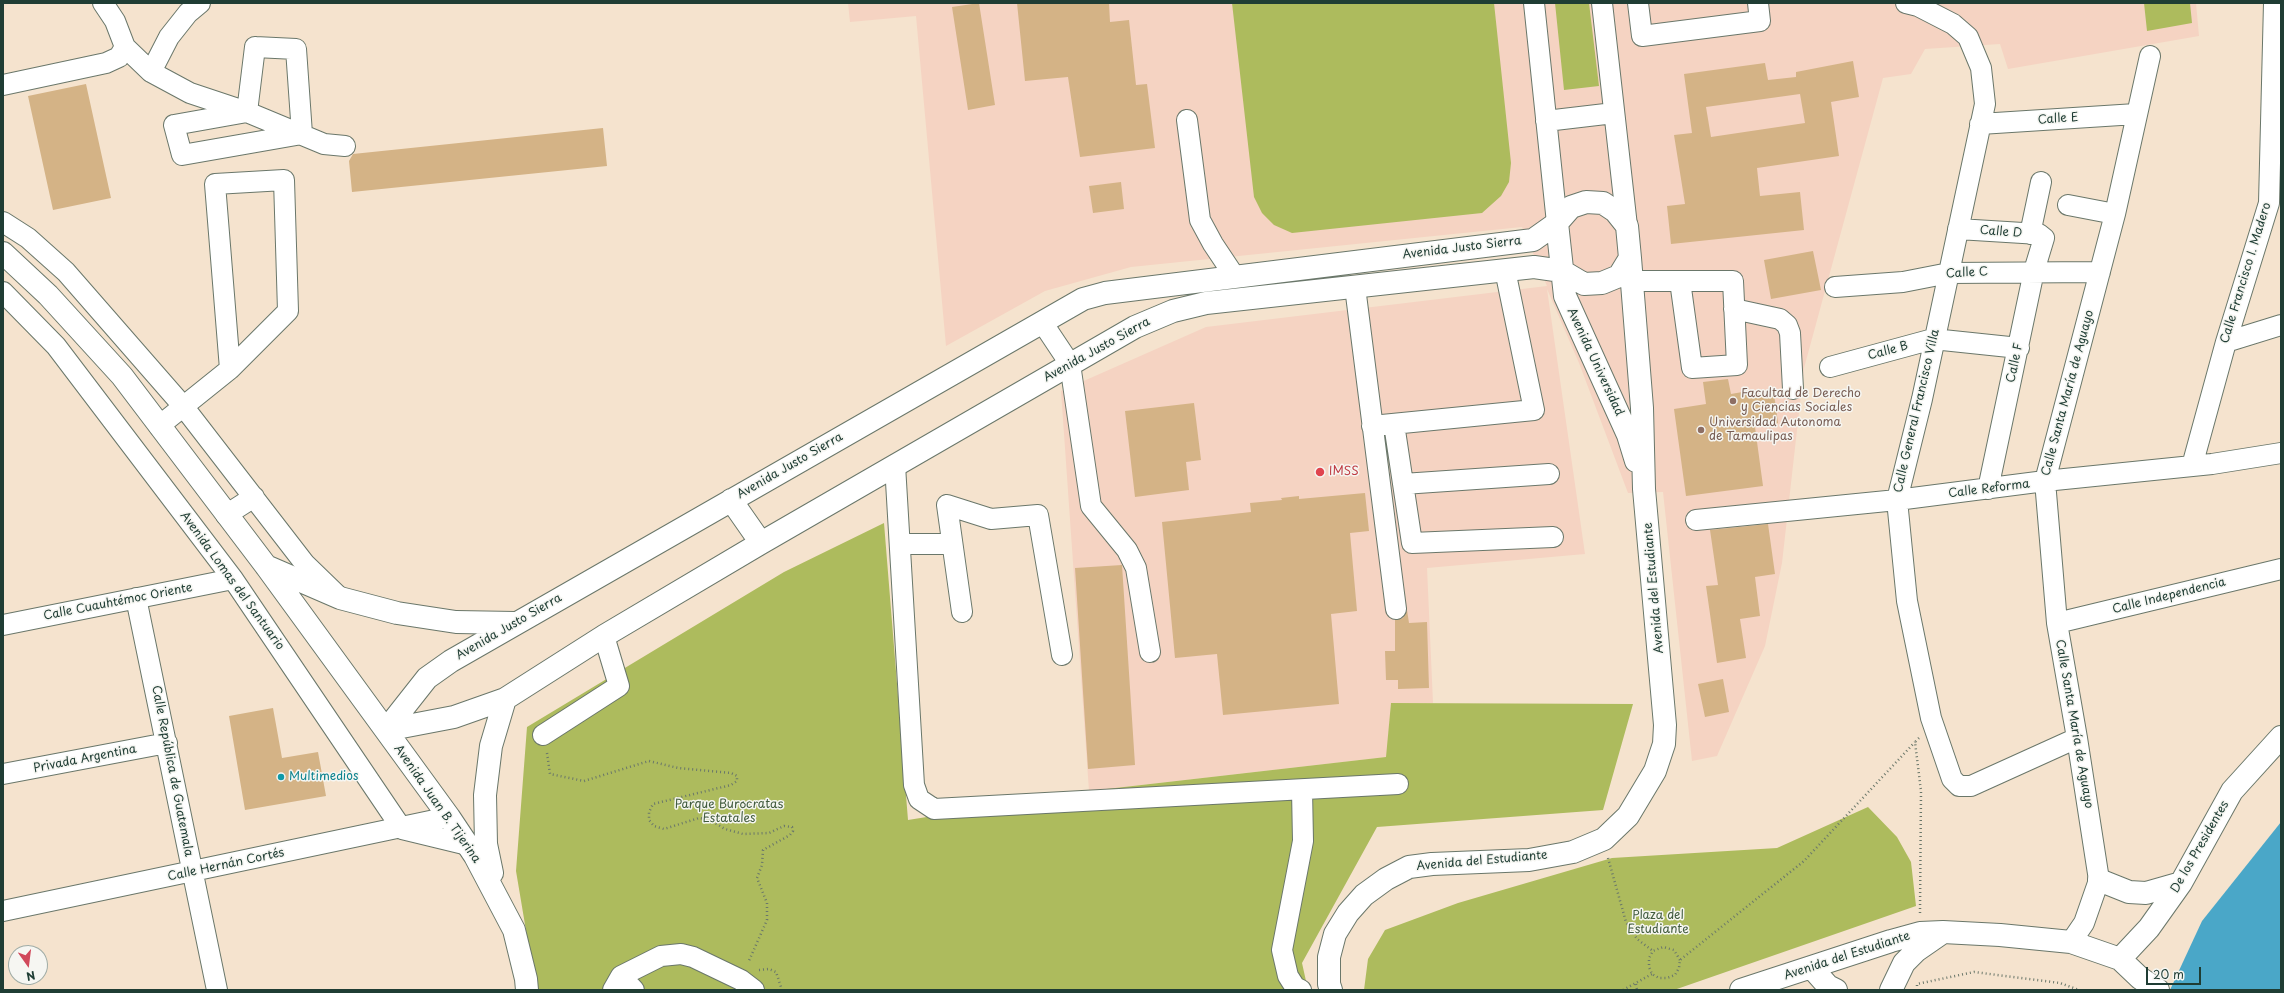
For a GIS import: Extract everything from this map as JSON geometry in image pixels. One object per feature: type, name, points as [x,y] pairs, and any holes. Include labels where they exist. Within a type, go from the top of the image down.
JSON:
[{"type":"main road","name":"Avenida Justo Sierra","points":[[386,730],[427,678],[452,661],[515,623],[1084,299],[1105,293],[1533,240],[1557,223],[1571,207],[1586,202],[1604,203],[1615,211],[1627,226]]},
{"type":"main road","name":"Avenida Universidad","points":[[1557,223],[1564,296],[1628,435],[1644,489]]},
{"type":"main road","points":[[1627,226],[1630,258]]},
{"type":"main road","points":[[3,254],[48,295],[122,376],[266,566],[386,730]]},
{"type":"main road","name":"Avenida Justo Sierra","points":[[386,730],[454,717],[505,699],[604,636],[895,465],[1135,327],[1173,311],[1206,303],[1534,267],[1562,271],[1584,284],[1602,283],[1619,276],[1630,258]]},
{"type":"main road","name":"Avenida Universidad","points":[[1630,258],[1642,408],[1644,489]]},
{"type":"main road","name":"Avenida del Estudiante","points":[[1331,990],[1329,984],[1329,957],[1335,934],[1348,913],[1364,895],[1386,879],[1409,867],[1432,864],[1529,860],[1573,852],[1604,839],[1628,816],[1643,794],[1655,771],[1664,744],[1665,725],[1661,664],[1644,489]]},
{"type":"main road","points":[[731,500],[761,543]]},
{"type":"main road","points":[[266,566],[340,598],[397,613],[456,622],[515,623]]},
{"type":"main road","points":[[495,892],[486,844],[485,795],[491,746],[505,699]]},
{"type":"main road","name":"Avenida Juan B. Tijerina","points":[[386,730],[468,845],[495,892],[514,930],[526,979],[527,990]]},
{"type":"main road","name":"De los Presidentes","points":[[2120,959],[2149,928],[2181,883],[2232,790],[2281,737]]},
{"type":"main road","points":[[2099,880],[2129,892],[2146,893],[2181,883]]},
{"type":"main road","points":[[1891,990],[1904,962],[1916,951],[1943,932]]},
{"type":"main road","name":"Avenida del Estudiante","points":[[1741,990],[1920,934],[1943,932],[2000,935],[2071,942],[2120,959]]},
{"type":"main road","points":[[2120,959],[2140,978],[2158,990]]},
{"type":"main road","points":[[1812,968],[1831,989]]},
{"type":"street","points":[[103,3],[115,21],[126,47],[151,72],[190,93],[247,112],[324,144],[345,146]]},
{"type":"street","points":[[151,72],[169,37],[188,13],[200,3]]},
{"type":"street","name":"Avenida Universidad","points":[[1534,3],[1557,223]]},
{"type":"street","points":[[1602,3],[1627,226]]},
{"type":"street","points":[[1638,3],[1642,36],[1760,22],[1758,3]]},
{"type":"street","name":"Calle General Francisco Villa","points":[[1906,3],[1918,6],[1953,24],[1968,37],[1981,68],[1985,104],[1949,273],[1933,339],[1922,399],[1897,500],[1907,601],[1933,723],[1952,779],[1960,786],[1971,786],[2077,738]]},
{"type":"street","name":"Calle Francisco I. Madero","points":[[2192,466],[2226,342],[2275,202],[2276,81],[2274,3]]},
{"type":"street","points":[[3,85],[106,63],[119,57],[126,47]]},
{"type":"street","points":[[247,112],[255,47],[296,49],[302,134]]},
{"type":"street","name":"Calle Santa María de Aguayo","points":[[2071,942],[2087,917],[2099,880],[2057,623],[2045,481],[2115,214],[2150,56]]},
{"type":"street","points":[[247,112],[174,125],[182,155],[302,134]]},
{"type":"street","points":[[1546,121],[1614,113]]},
{"type":"street","name":"Calle E","points":[[1980,124],[2136,114]]},
{"type":"street","points":[[1187,120],[1200,220],[1213,244],[1235,277]]},
{"type":"street","points":[[159,426],[230,369],[288,311],[284,180],[215,184],[230,369]]},
{"type":"street","name":"Calle F","points":[[1988,489],[2019,348],[2034,271],[2041,182]]},
{"type":"street","points":[[2068,205],[2115,214]]},
{"type":"street","points":[[3,222],[28,238],[66,272],[183,406],[305,564],[340,598]]},
{"type":"street","name":"Calle D","points":[[1958,228],[2037,236]]},
{"type":"street","points":[[1372,426],[1534,410],[1504,270]]},
{"type":"street","name":"Calle C","points":[[1835,288],[1903,282],[1949,273],[2034,271],[2100,272]]},
{"type":"street","points":[[1632,281],[1680,281],[1733,281],[1737,365],[1692,368],[1680,281]]},
{"type":"street","points":[[1355,287],[1396,609]]},
{"type":"street","name":"Avenida Lomas del Santuario","points":[[3,292],[44,333],[233,579],[402,829]]},
{"type":"street","points":[[1734,309],[1780,319],[1787,325],[1790,333],[1793,389]]},
{"type":"street","points":[[44,333],[68,317]]},
{"type":"street","points":[[1042,322],[1070,364],[1091,506],[1127,550],[1136,568],[1150,652]]},
{"type":"street","points":[[2226,342],[2281,326]]},
{"type":"street","name":"Calle B","points":[[1830,367],[1933,339],[2019,348]]},
{"type":"street","points":[[1394,424],[1412,543],[1553,537]]},
{"type":"street","name":"Calle Reforma","points":[[1696,520],[1897,500],[2045,481],[2192,466],[2281,453]]},
{"type":"street","points":[[895,465],[914,786],[918,799],[934,809],[1398,784]]},
{"type":"street","points":[[1403,484],[1549,474]]},
{"type":"street","points":[[226,515],[254,497]]},
{"type":"street","points":[[962,612],[947,505],[991,519],[1038,515],[1062,655]]},
{"type":"street","points":[[900,544],[952,544]]},
{"type":"street","name":"Calle Independencia","points":[[2057,623],[2281,569]]},
{"type":"street","name":"Calle Cuauhtémoc Oriente","points":[[3,625],[233,579]]},
{"type":"street","name":"Calle República de Guatemala","points":[[136,598],[217,990]]},
{"type":"street","points":[[543,735],[619,686],[604,636]]},
{"type":"street","name":"Privada Argentina","points":[[3,774],[167,743]]},
{"type":"street","points":[[1300,990],[1295,987],[1288,976],[1282,950],[1303,841],[1302,790]]},
{"type":"street","name":"Calle Hernán Cortés","points":[[3,911],[402,829],[449,817]]},
{"type":"street","points":[[402,829],[468,845]]},
{"type":"street","points":[[617,983],[661,956],[681,954],[693,957],[747,985]]},
{"type":"street","points":[[617,983],[634,990]]},
{"type":"path","points":[[1680,960],[1804,861],[1933,723]]},
{"type":"path","points":[[543,735],[550,774],[584,781],[649,761],[678,768],[731,773],[737,776],[737,781],[731,785],[653,804],[649,812],[649,820],[654,826],[664,829],[699,818],[710,820],[725,829],[743,834],[769,833],[784,826],[792,827],[794,831],[790,835],[763,850],[762,865],[757,878],[767,903],[767,920],[747,985]]},
{"type":"path","points":[[1915,742],[1921,791],[1920,934]]},
{"type":"path","points":[[1604,839],[1617,896],[1626,922],[1637,939],[1653,952]]},
{"type":"path","points":[[1663,947],[1674,950],[1680,960],[1679,968],[1675,975],[1667,978],[1659,978],[1652,974],[1649,966],[1649,958],[1653,952],[1663,947]]},
{"type":"path","points":[[1917,990],[1917,984],[1974,972],[2060,983],[2079,990]]},
{"type":"path","points":[[1623,990],[1652,974]]},
{"type":"path","points":[[1636,984],[1638,990]]},
{"type":"shaded area","name":"Universidad Autonoma de Tamaulipas","points":[[848,3],[2196,3],[2199,36],[2008,69],[2000,44],[1925,49],[1911,74],[1883,78],[1804,368],[1782,563],[1765,646],[1717,756],[1692,761],[1663,492],[1628,493],[1579,363],[1547,289],[1585,554],[1427,568],[1433,703],[1391,703],[1387,757],[1089,791],[1061,391],[1206,327],[1547,286],[1522,227],[1131,267],[1045,291],[946,346],[916,16],[850,22]]},
{"type":"green space","points":[[1232,3],[1494,3],[1511,163],[1509,182],[1501,196],[1482,213],[1292,233],[1274,225],[1262,213],[1254,197]]},
{"type":"green space","points":[[1555,3],[1589,3],[1599,86],[1564,90]]},
{"type":"green space","points":[[2144,3],[2190,3],[2192,23],[2147,31]]},
{"type":"green space","name":"Parque Burocratas Estatales","points":[[884,523],[908,820],[1089,791],[1386,757],[1391,703],[1633,704],[1603,810],[1377,827],[1302,963],[1308,990],[536,990],[516,871],[527,727],[784,572]]},
{"type":"green space","name":"Plaza del Estudiante","points":[[1868,807],[1897,837],[1911,862],[1916,906],[1674,990],[1364,990],[1368,959],[1385,930],[1458,903],[1612,858],[1777,848]]},
{"type":"water","points":[[2281,822],[2281,990],[2170,990],[2202,921]]},
{"type":"building","points":[[979,3],[995,105],[968,110],[952,7]]},
{"type":"building","points":[[1017,3],[1109,3],[1110,22],[1129,20],[1136,85],[1147,84],[1155,148],[1080,157],[1068,77],[1025,81]]},
{"type":"building","points":[[1853,61],[1859,97],[1831,102],[1839,156],[1757,168],[1760,196],[1800,192],[1804,230],[1671,244],[1667,206],[1685,204],[1674,135],[1692,133],[1684,74],[1765,63],[1768,80],[1796,77],[1796,72]],"holes":[[[1800,94],[1805,123],[1711,137],[1706,107]]]},
{"type":"building","points":[[86,84],[111,198],[53,210],[28,96]]},
{"type":"building","points":[[603,128],[607,166],[352,192],[349,161],[353,154]]},
{"type":"building","points":[[1121,182],[1124,209],[1093,213],[1089,186]]},
{"type":"building","points":[[1813,251],[1821,290],[1771,299],[1764,260]]},
{"type":"building","points":[[1728,379],[1731,394],[1748,391],[1749,398],[1774,394],[1778,423],[1755,427],[1763,486],[1686,496],[1674,409],[1706,404],[1703,382]]},
{"type":"building","points":[[1194,403],[1201,460],[1186,462],[1189,490],[1135,497],[1125,411]]},
{"type":"building","points":[[1365,493],[1369,531],[1350,533],[1357,611],[1331,614],[1339,704],[1223,715],[1217,654],[1175,658],[1162,522],[1251,512],[1250,503],[1282,500],[1281,498],[1299,496],[1299,499]]},
{"type":"building","points":[[1768,524],[1775,574],[1755,577],[1760,616],[1740,619],[1746,658],[1717,663],[1706,586],[1718,585],[1710,530]]},
{"type":"building","points":[[1122,565],[1135,765],[1088,769],[1075,568]]},
{"type":"building","points":[[1407,610],[1409,623],[1427,622],[1429,688],[1398,689],[1398,680],[1386,680],[1385,651],[1395,651],[1395,620],[1403,618]]},
{"type":"building","points":[[1723,679],[1729,712],[1705,717],[1698,684]]},
{"type":"building","name":"Multimedios","points":[[273,708],[282,758],[318,752],[326,796],[245,810],[229,716]]},
{"type":"place","name":"Facultad de Derecho y Ciencias Sociales","points":[[1733,401]]},
{"type":"place","name":"Universidad Autonoma de Tamaulipas","points":[[1701,430]]},
{"type":"place","name":"IMSS","points":[[1320,472]]},
{"type":"place","name":"Multimedios","points":[[281,777]]}]
